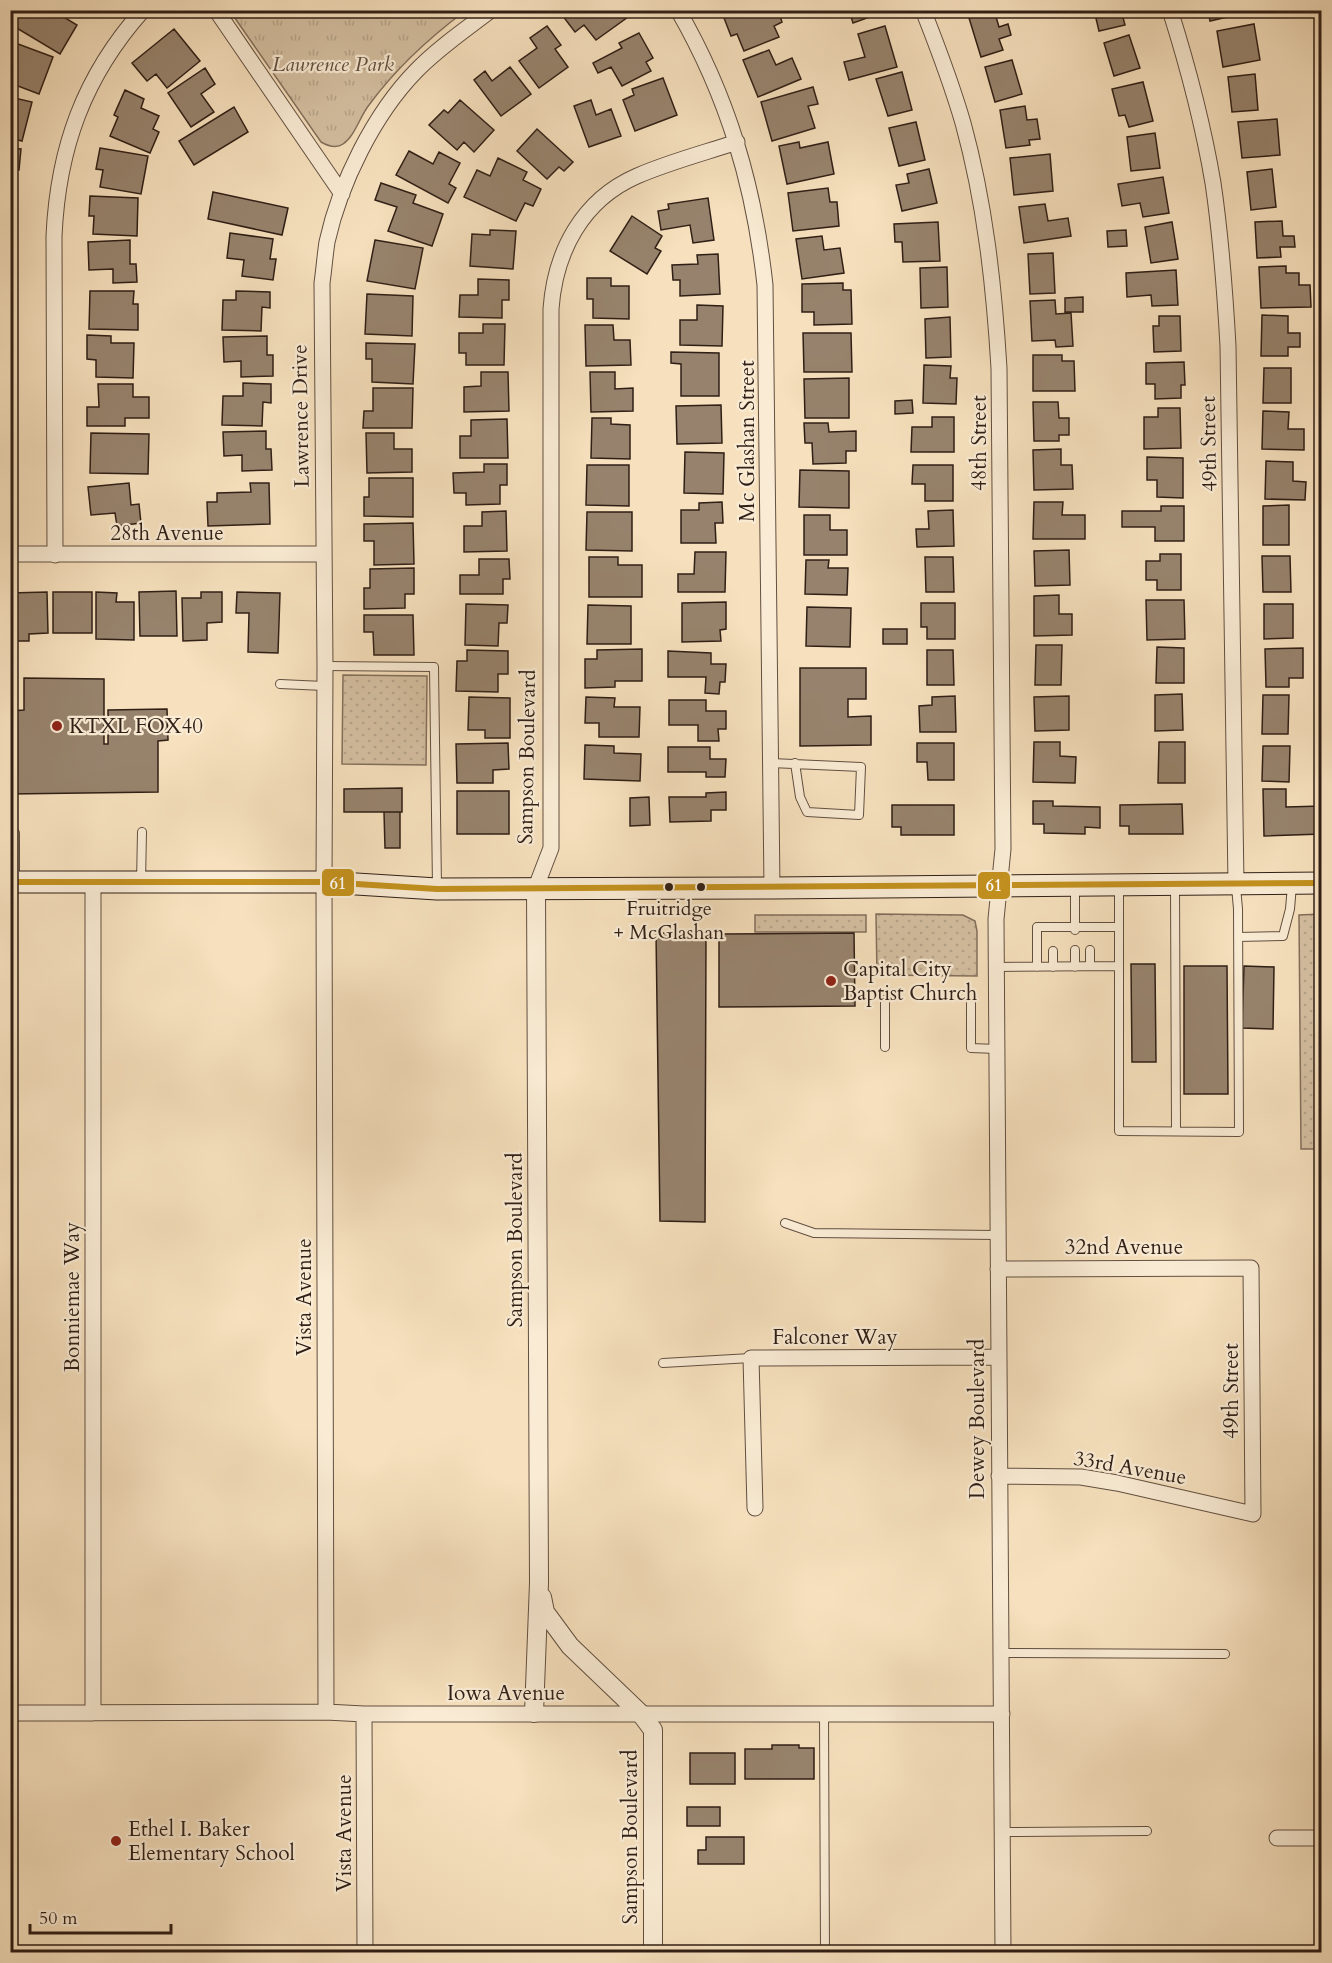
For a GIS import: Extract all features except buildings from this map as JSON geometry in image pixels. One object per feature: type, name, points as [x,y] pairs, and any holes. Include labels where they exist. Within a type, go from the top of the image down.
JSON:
[{"type":"main road","points":[[13,882],[324,882],[437,888],[772,888],[1322,883]]},
{"type":"street","points":[[55,555],[54,236],[55,208],[61,168],[71,129],[87,91],[107,56],[142,10]]},
{"type":"street","points":[[216,10],[342,194]]},
{"type":"street","name":"Lawrence Drive","points":[[324,882],[322,283],[327,241],[348,177],[389,105],[416,72],[491,10]]},
{"type":"street","name":"Mc Glashan Street","points":[[678,10],[697,43],[721,95],[737,142],[752,196],[765,285],[772,888]]},
{"type":"street","name":"48th Street","points":[[923,10],[944,63],[963,124],[986,227],[995,297],[999,368],[1003,825],[999,886]]},
{"type":"street","name":"49th Street","points":[[1170,10],[1201,122],[1213,182],[1223,264],[1228,346],[1236,884]]},
{"type":"street","name":"Sampson Boulevard","points":[[534,1713],[539,1583],[536,887],[551,848],[551,309],[553,289],[558,264],[579,224],[595,205],[615,189],[636,176],[737,142]]},
{"type":"street","name":"28th Avenue","points":[[10,554],[323,554]]},
{"type":"street","name":"Bonniemae Way","points":[[93,882],[93,1713]]},
{"type":"street","name":"Vista Avenue","points":[[324,882],[326,1712]]},
{"type":"street","name":"Dewey Boulevard","points":[[999,886],[996,919],[997,1235],[1003,1953]]},
{"type":"street","name":"49th Street","points":[[1251,1268],[1253,1514]]},
{"type":"street","name":"32nd Avenue","points":[[998,1269],[1251,1268]]},
{"type":"street","name":"Falconer Way","points":[[755,1508],[751,1358],[998,1357]]},
{"type":"street","name":"33rd Avenue","points":[[999,1476],[1081,1477],[1253,1514]]},
{"type":"street","name":"Sampson Boulevard","points":[[539,1583],[545,1612],[570,1646],[641,1714],[653,1730],[653,1953]]},
{"type":"street","name":"Iowa Avenue","points":[[10,1713],[1002,1714]]},
{"type":"street","name":"Vista Avenue","points":[[364,1714],[365,1953]]},
{"type":"street","points":[[1277,1838],[1322,1838]]},
{"type":"lane","points":[[325,666],[434,667],[437,888]]},
{"type":"lane","points":[[280,684],[324,686]]},
{"type":"lane","points":[[771,763],[795,763],[861,767],[859,815],[807,812],[800,797],[795,763]]},
{"type":"lane","points":[[141,882],[142,832]]},
{"type":"lane","points":[[13,882],[15,833]]},
{"type":"lane","points":[[1175,884],[1176,1131]]},
{"type":"lane","points":[[1119,885],[1119,1131],[1239,1132],[1236,884]]},
{"type":"lane","points":[[1238,937],[1283,936],[1290,909],[1292,884]]},
{"type":"lane","points":[[1075,885],[1075,929]]},
{"type":"lane","points":[[1037,967],[1037,927],[1054,930],[1090,930],[1119,927]]},
{"type":"lane","points":[[1075,950],[1075,967]]},
{"type":"lane","points":[[1090,950],[1090,966]]},
{"type":"lane","points":[[1053,951],[1053,967]]},
{"type":"lane","points":[[997,967],[1119,966]]},
{"type":"lane","points":[[885,1000],[885,1047]]},
{"type":"lane","points":[[971,1001],[971,1048],[997,1049]]},
{"type":"lane","points":[[785,1223],[814,1233],[997,1235]]},
{"type":"lane","points":[[663,1363],[751,1358]]},
{"type":"lane","points":[[1001,1653],[1225,1654]]},
{"type":"lane","points":[[824,1713],[825,1953]]},
{"type":"lane","points":[[1002,1832],[1147,1831]]},
{"type":"green space","name":"Lawrence Park","points":[[230,11],[465,11],[402,66],[379,91],[351,136],[343,144],[335,147],[321,142]]},
{"type":"green space","points":[[343,675],[427,676],[426,765],[342,764]]},
{"type":"green space","points":[[876,914],[963,915],[975,921],[977,976],[877,975]]},
{"type":"green space","points":[[1321,914],[1321,1149],[1301,1149],[1299,915]]},
{"type":"green space","points":[[755,915],[866,915],[866,932],[755,932]]},
{"type":"transit line","name":"61","points":[[10,882],[324,882],[437,889],[1322,883]]},
{"type":"place","name":"KTXL FOX40","points":[[57,726]]},
{"type":"place","name":"Fruitridge + McGlashan","points":[[669,887]]},
{"type":"place","name":"Capital City Baptist Church","points":[[831,981]]},
{"type":"place","name":"Ethel I. Baker Elementary School","points":[[116,1841]]}]
